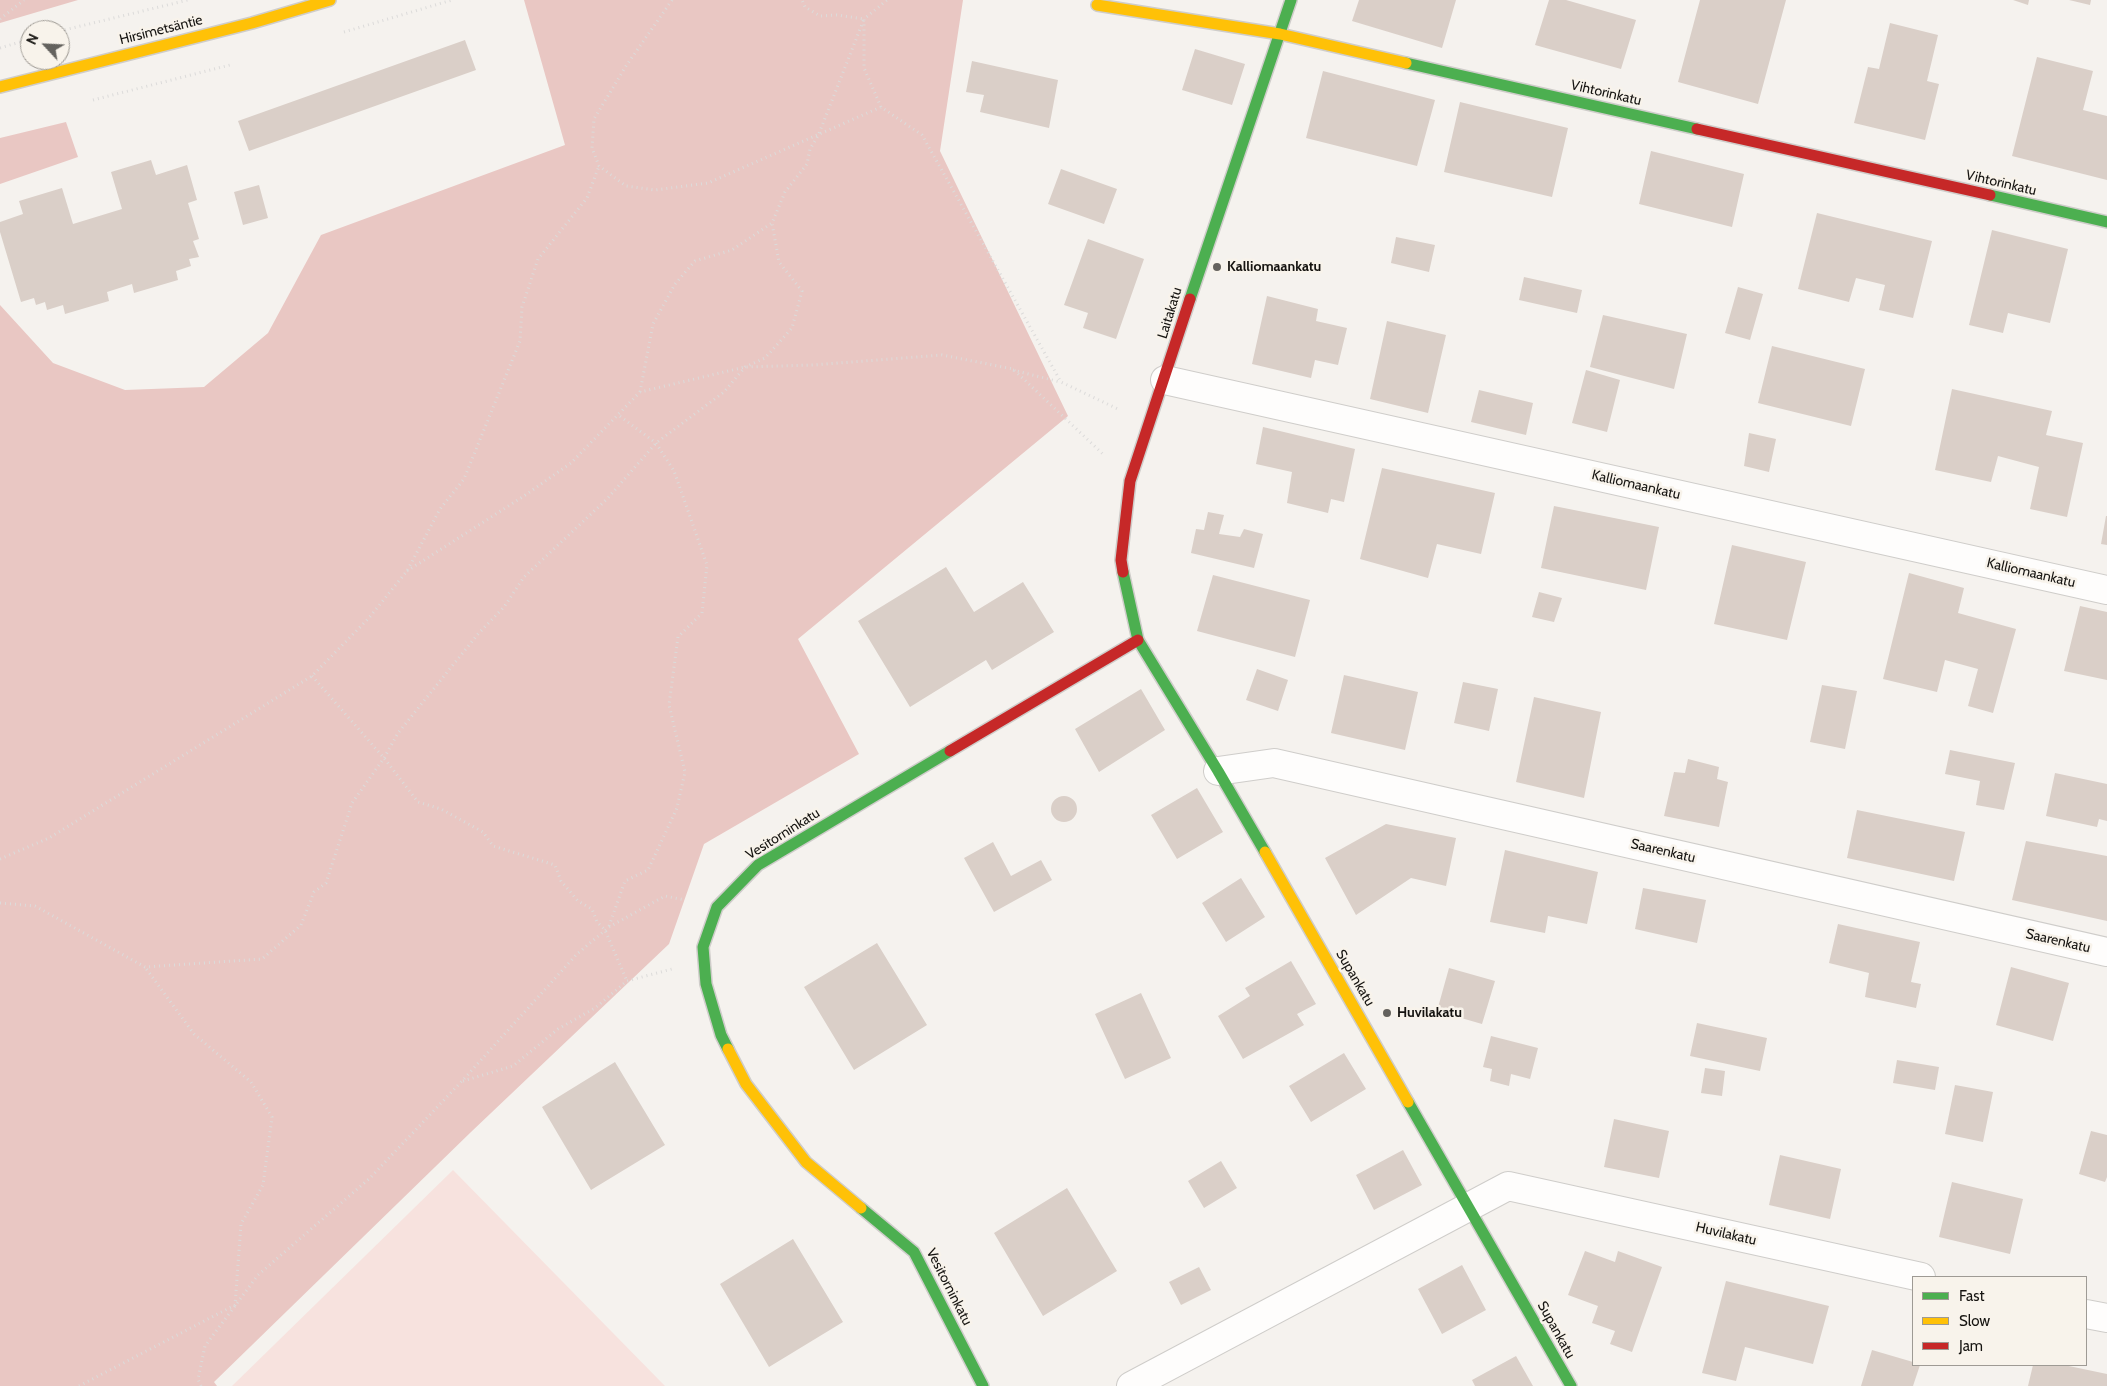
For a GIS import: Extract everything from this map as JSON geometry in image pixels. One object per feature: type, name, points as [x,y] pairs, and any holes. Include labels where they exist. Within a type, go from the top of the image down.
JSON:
[{"type":"street","name":"Hirsimetsäntie","points":[[0,87],[252,23],[330,0]]},
{"type":"street","name":"Laitakatu","points":[[1138,640],[1121,560],[1130,481],[1165,380],[1208,243],[1292,0]]},
{"type":"street","name":"Vihtorinkatu","points":[[1097,4],[1280,34],[2107,222]]},
{"type":"street","name":"Kalliomaankatu","points":[[1165,380],[2107,590]]},
{"type":"street","name":"Supankatu","points":[[1138,640],[1218,771],[1571,1386]]},
{"type":"street","name":"Vesitorninkatu","points":[[983,1386],[914,1252],[806,1162],[746,1084],[721,1035],[706,984],[703,947],[717,907],[758,865],[1138,640]]},
{"type":"street","name":"Saarenkatu","points":[[1218,771],[1274,763],[2107,952]]},
{"type":"street","name":"Huvilakatu","points":[[1131,1386],[1508,1186],[1916,1276]]},
{"type":"street","points":[[2087,1314],[2107,1318]]},
{"type":"path","points":[[0,19],[24,0]]},
{"type":"path","points":[[70,29],[188,0]]},
{"type":"path","points":[[672,0],[626,66],[594,119],[592,148],[599,166],[626,186],[655,190],[708,183],[881,107]]},
{"type":"path","points":[[802,0],[805,7],[820,16],[837,15],[864,19]]},
{"type":"path","points":[[406,571],[524,496],[571,463],[640,392],[745,367],[765,358],[792,328],[802,291],[779,262],[772,223],[785,192],[806,164],[810,148],[818,136],[864,19],[887,0]]},
{"type":"path","points":[[864,19],[864,68],[881,107],[922,135],[1061,382]]},
{"type":"path","points":[[0,48],[20,42]]},
{"type":"path","points":[[0,859],[48,838],[312,676],[368,618],[406,571],[440,509],[464,479],[520,341],[522,307],[538,259],[587,198],[599,166]]},
{"type":"path","points":[[640,392],[653,324],[675,284],[695,261],[732,250],[772,223]]},
{"type":"path","points":[[145,967],[262,959],[301,925],[314,892],[326,883],[352,803],[384,758],[398,733],[478,634],[504,607],[524,577],[607,499],[656,443],[724,392],[745,367],[813,365],[942,356],[1061,382],[1149,425]]},
{"type":"path","points":[[1013,370],[1130,481]]},
{"type":"path","points":[[607,929],[625,881],[648,870],[677,808],[685,772],[669,705],[678,637],[702,613],[708,565],[674,470],[656,443],[617,414]]},
{"type":"path","points":[[312,676],[384,758],[418,802],[441,809],[483,832],[493,846],[555,865],[561,881],[578,901],[592,909],[598,922],[607,929],[627,982]]},
{"type":"path","points":[[196,1386],[205,1346],[258,1275],[370,1178],[462,1081],[577,954],[607,929],[665,896],[717,907]]},
{"type":"path","points":[[0,903],[35,906],[145,967],[194,1034],[251,1082],[272,1118],[262,1185],[241,1224],[235,1306]]},
{"type":"path","points":[[462,1081],[513,1066],[558,1029],[595,1008],[627,982],[670,969],[705,968]]},
{"type":"path","points":[[79,1386],[235,1306]]},
{"type":"path","points":[[198,1379],[201,1386]]},
{"type":"shaded area","points":[[0,0],[78,0],[0,23]]},
{"type":"shaded area","points":[[524,0],[963,0],[940,151],[1068,416],[798,639],[859,754],[704,844],[669,944],[471,1132],[214,1382],[217,1386],[0,1386],[0,305],[53,363],[125,390],[204,387],[268,333],[321,235],[565,145]]},
{"type":"shaded area","points":[[66,122],[78,157],[0,184],[0,138]]},
{"type":"shaded area","points":[[453,1170],[665,1386],[232,1386]]},
{"type":"building","points":[[1359,0],[1456,0],[1442,48],[1352,21]]},
{"type":"building","points":[[1549,0],[1566,0],[1636,20],[1621,69],[1535,45]]},
{"type":"building","points":[[1700,0],[1786,0],[1758,104],[1678,82]]},
{"type":"building","points":[[2013,0],[2029,0],[2028,5]]},
{"type":"building","points":[[2069,0],[2091,0],[2090,5]]},
{"type":"building","points":[[1890,23],[1938,35],[1927,81],[1939,84],[1925,140],[1854,123],[1868,67],[1879,69]]},
{"type":"building","points":[[465,40],[476,70],[249,151],[238,121]]},
{"type":"building","points":[[1195,49],[1245,64],[1232,105],[1182,90]]},
{"type":"building","points":[[2037,57],[2093,71],[2083,110],[2107,116],[2107,180],[2012,156]]},
{"type":"building","points":[[972,61],[1058,80],[1049,128],[980,112],[984,95],[966,92]]},
{"type":"building","points":[[1323,71],[1435,100],[1417,166],[1306,138]]},
{"type":"building","points":[[1460,102],[1568,128],[1552,197],[1444,172]]},
{"type":"building","points":[[1651,151],[1744,174],[1732,227],[1639,204]]},
{"type":"building","points":[[151,160],[156,175],[187,165],[197,200],[188,203],[199,239],[193,241],[199,257],[189,259],[191,266],[176,271],[178,280],[134,293],[132,284],[107,292],[109,301],[65,314],[63,305],[47,310],[45,302],[36,305],[34,298],[21,302],[0,232],[0,222],[23,214],[19,201],[62,188],[73,224],[122,209],[111,172]]},
{"type":"building","points":[[1061,169],[1117,189],[1104,224],[1048,204]]},
{"type":"building","points":[[259,185],[268,218],[243,225],[234,192]]},
{"type":"building","points":[[1817,213],[1932,241],[1913,318],[1879,310],[1885,285],[1856,278],[1849,302],[1798,289]]},
{"type":"building","points":[[1992,230],[2068,249],[2050,323],[2008,313],[2003,333],[1969,325]]},
{"type":"building","points":[[1396,237],[1435,245],[1429,272],[1391,263]]},
{"type":"building","points":[[1088,239],[1144,259],[1116,339],[1083,328],[1088,313],[1064,305]]},
{"type":"building","points":[[1524,277],[1582,290],[1577,313],[1519,300]]},
{"type":"building","points":[[1738,287],[1763,294],[1750,340],[1725,333]]},
{"type":"building","points":[[1267,296],[1318,309],[1316,321],[1347,328],[1338,365],[1315,360],[1311,378],[1252,364]]},
{"type":"building","points":[[1603,315],[1687,334],[1674,389],[1590,367]]},
{"type":"building","points":[[1387,321],[1446,335],[1428,413],[1370,399]]},
{"type":"building","points":[[1772,346],[1865,369],[1851,426],[1758,403]]},
{"type":"building","points":[[1586,370],[1620,380],[1607,432],[1572,423]]},
{"type":"building","points":[[1952,389],[2052,411],[2046,435],[2083,443],[2067,517],[2030,509],[2039,467],[1998,456],[1991,482],[1935,470]]},
{"type":"building","points":[[1479,390],[1533,403],[1526,435],[1471,422]]},
{"type":"building","points":[[1263,427],[1355,449],[1344,502],[1331,499],[1328,513],[1287,503],[1292,472],[1256,464]]},
{"type":"building","points":[[1749,433],[1776,439],[1769,472],[1744,466]]},
{"type":"building","points":[[1382,468],[1495,493],[1481,554],[1437,544],[1428,578],[1360,559]]},
{"type":"building","points":[[1554,506],[1659,527],[1646,590],[1541,568]]},
{"type":"building","points":[[1208,512],[1224,515],[1219,534],[1240,537],[1244,529],[1263,534],[1254,568],[1191,553],[1196,529],[1204,530]]},
{"type":"building","points":[[2107,516],[2107,545],[2101,544]]},
{"type":"building","points":[[1732,545],[1806,562],[1787,640],[1714,624]]},
{"type":"building","points":[[946,567],[974,612],[1023,582],[1054,632],[992,670],[986,660],[910,707],[858,621]]},
{"type":"building","points":[[1909,573],[1964,588],[1958,613],[2016,629],[1993,713],[1968,706],[1978,669],[1945,660],[1937,692],[1883,679]]},
{"type":"building","points":[[1213,575],[1310,600],[1295,657],[1197,631]]},
{"type":"building","points":[[1539,592],[1562,598],[1554,622],[1532,617]]},
{"type":"building","points":[[2080,606],[2107,612],[2107,680],[2064,671]]},
{"type":"building","points":[[1257,669],[1288,680],[1278,711],[1246,700]]},
{"type":"building","points":[[1344,675],[1418,692],[1405,750],[1331,733]]},
{"type":"building","points":[[1463,682],[1498,689],[1489,731],[1454,723]]},
{"type":"building","points":[[1822,685],[1857,691],[1845,749],[1810,742]]},
{"type":"building","points":[[1141,689],[1165,730],[1099,772],[1075,729]]},
{"type":"building","points":[[1534,697],[1601,712],[1584,798],[1516,782]]},
{"type":"building","points":[[1950,750],[2015,763],[2004,810],[1976,805],[1980,781],[1945,774]]},
{"type":"building","points":[[1688,759],[1719,767],[1717,779],[1728,782],[1719,827],[1664,816],[1674,772],[1685,773]]},
{"type":"building","points":[[2055,773],[2107,784],[2107,821],[2099,819],[2097,827],[2046,816]]},
{"type":"building","points":[[1197,788],[1223,832],[1177,859],[1151,815]]},
{"type":"building","points":[[1064,796],[1073,800],[1077,809],[1073,818],[1064,822],[1055,818],[1051,809],[1055,800]]},
{"type":"building","points":[[1857,810],[1965,832],[1954,881],[1847,858]]},
{"type":"building","points":[[1386,824],[1456,838],[1446,886],[1411,878],[1356,915],[1325,858]]},
{"type":"building","points":[[2026,841],[2107,856],[2107,921],[2012,900]]},
{"type":"building","points":[[993,842],[1011,876],[1041,860],[1052,880],[994,912],[964,858]]},
{"type":"building","points":[[1505,850],[1598,872],[1587,924],[1548,916],[1545,933],[1490,922]]},
{"type":"building","points":[[1241,878],[1265,917],[1226,942],[1202,903]]},
{"type":"building","points":[[1643,888],[1706,900],[1697,943],[1635,929]]},
{"type":"building","points":[[1838,924],[1920,942],[1911,982],[1921,984],[1916,1008],[1865,997],[1869,973],[1829,963]]},
{"type":"building","points":[[877,943],[927,1025],[854,1070],[804,987]]},
{"type":"building","points":[[1291,961],[1316,1004],[1297,1014],[1304,1025],[1243,1059],[1218,1016],[1250,996],[1245,988]]},
{"type":"building","points":[[2011,967],[2069,983],[2053,1041],[1996,1025]]},
{"type":"building","points":[[1449,968],[1495,981],[1482,1024],[1437,1011]]},
{"type":"building","points":[[1141,993],[1171,1058],[1125,1079],[1095,1014]]},
{"type":"building","points":[[1697,1023],[1767,1038],[1760,1071],[1690,1056]]},
{"type":"building","points":[[1491,1036],[1538,1048],[1530,1079],[1511,1074],[1509,1086],[1490,1081],[1492,1069],[1483,1067]]},
{"type":"building","points":[[1344,1053],[1366,1089],[1311,1122],[1289,1086]]},
{"type":"building","points":[[1897,1060],[1939,1067],[1935,1090],[1893,1083]]},
{"type":"building","points":[[615,1062],[665,1145],[591,1190],[542,1107]]},
{"type":"building","points":[[1705,1068],[1725,1071],[1722,1096],[1701,1093]]},
{"type":"building","points":[[1955,1085],[1993,1092],[1983,1142],[1945,1134]]},
{"type":"building","points":[[1614,1119],[1669,1131],[1659,1178],[1604,1167]]},
{"type":"building","points":[[2091,1131],[2107,1135],[2107,1177],[2105,1182],[2079,1174]]},
{"type":"building","points":[[1403,1150],[1422,1185],[1374,1210],[1356,1175]]},
{"type":"building","points":[[1780,1155],[1841,1169],[1830,1219],[1769,1205]]},
{"type":"building","points":[[1221,1161],[1237,1188],[1204,1208],[1188,1181]]},
{"type":"building","points":[[1952,1182],[2023,1199],[2010,1254],[1939,1237]]},
{"type":"building","points":[[1067,1188],[1117,1271],[1043,1316],[994,1233]]},
{"type":"building","points":[[793,1239],[843,1322],[769,1367],[720,1284]]},
{"type":"building","points":[[1585,1251],[1615,1262],[1618,1251],[1662,1267],[1632,1352],[1610,1344],[1615,1331],[1592,1323],[1598,1306],[1568,1295]]},
{"type":"building","points":[[1462,1265],[1486,1310],[1442,1334],[1418,1289]]},
{"type":"building","points":[[1199,1267],[1211,1290],[1181,1305],[1169,1282]]},
{"type":"building","points":[[1726,1281],[1829,1306],[1813,1364],[1745,1347],[1736,1381],[1702,1373]]},
{"type":"building","points":[[1872,1350],[1912,1362],[1912,1366],[1920,1366],[1913,1386],[1861,1386]]},
{"type":"building","points":[[1516,1356],[1533,1386],[1475,1386],[1472,1380]]},
{"type":"building","points":[[2033,1366],[2069,1366],[2107,1374],[2107,1386],[2028,1386]]},
{"type":"traffic: fast","points":[[1190,299],[1291,0]]},
{"type":"traffic: fast","points":[[1406,63],[1697,129]]},
{"type":"traffic: fast","points":[[1990,195],[2107,222]]},
{"type":"traffic: fast","points":[[1123,572],[1138,640],[1265,852]]},
{"type":"traffic: fast","points":[[728,1049],[721,1035],[706,984],[703,947],[717,907],[758,865],[950,751]]},
{"type":"traffic: fast","points":[[1408,1102],[1571,1386]]},
{"type":"traffic: fast","points":[[861,1208],[914,1252],[983,1386]]},
{"type":"traffic: slow","points":[[0,87],[252,23],[330,0]]},
{"type":"traffic: slow","points":[[1097,5],[1280,34],[1406,63]]},
{"type":"traffic: slow","points":[[1265,852],[1408,1102]]},
{"type":"traffic: slow","points":[[728,1049],[746,1084],[806,1162],[861,1208]]},
{"type":"traffic: jam","points":[[1697,129],[1990,195]]},
{"type":"traffic: jam","points":[[1123,572],[1121,560],[1130,481],[1190,299]]},
{"type":"traffic: jam","points":[[950,751],[1138,640]]},
{"type":"place","name":"Kalliomaankatu","points":[[1217,267]]},
{"type":"place","name":"Huvilakatu","points":[[1387,1013]]}]
